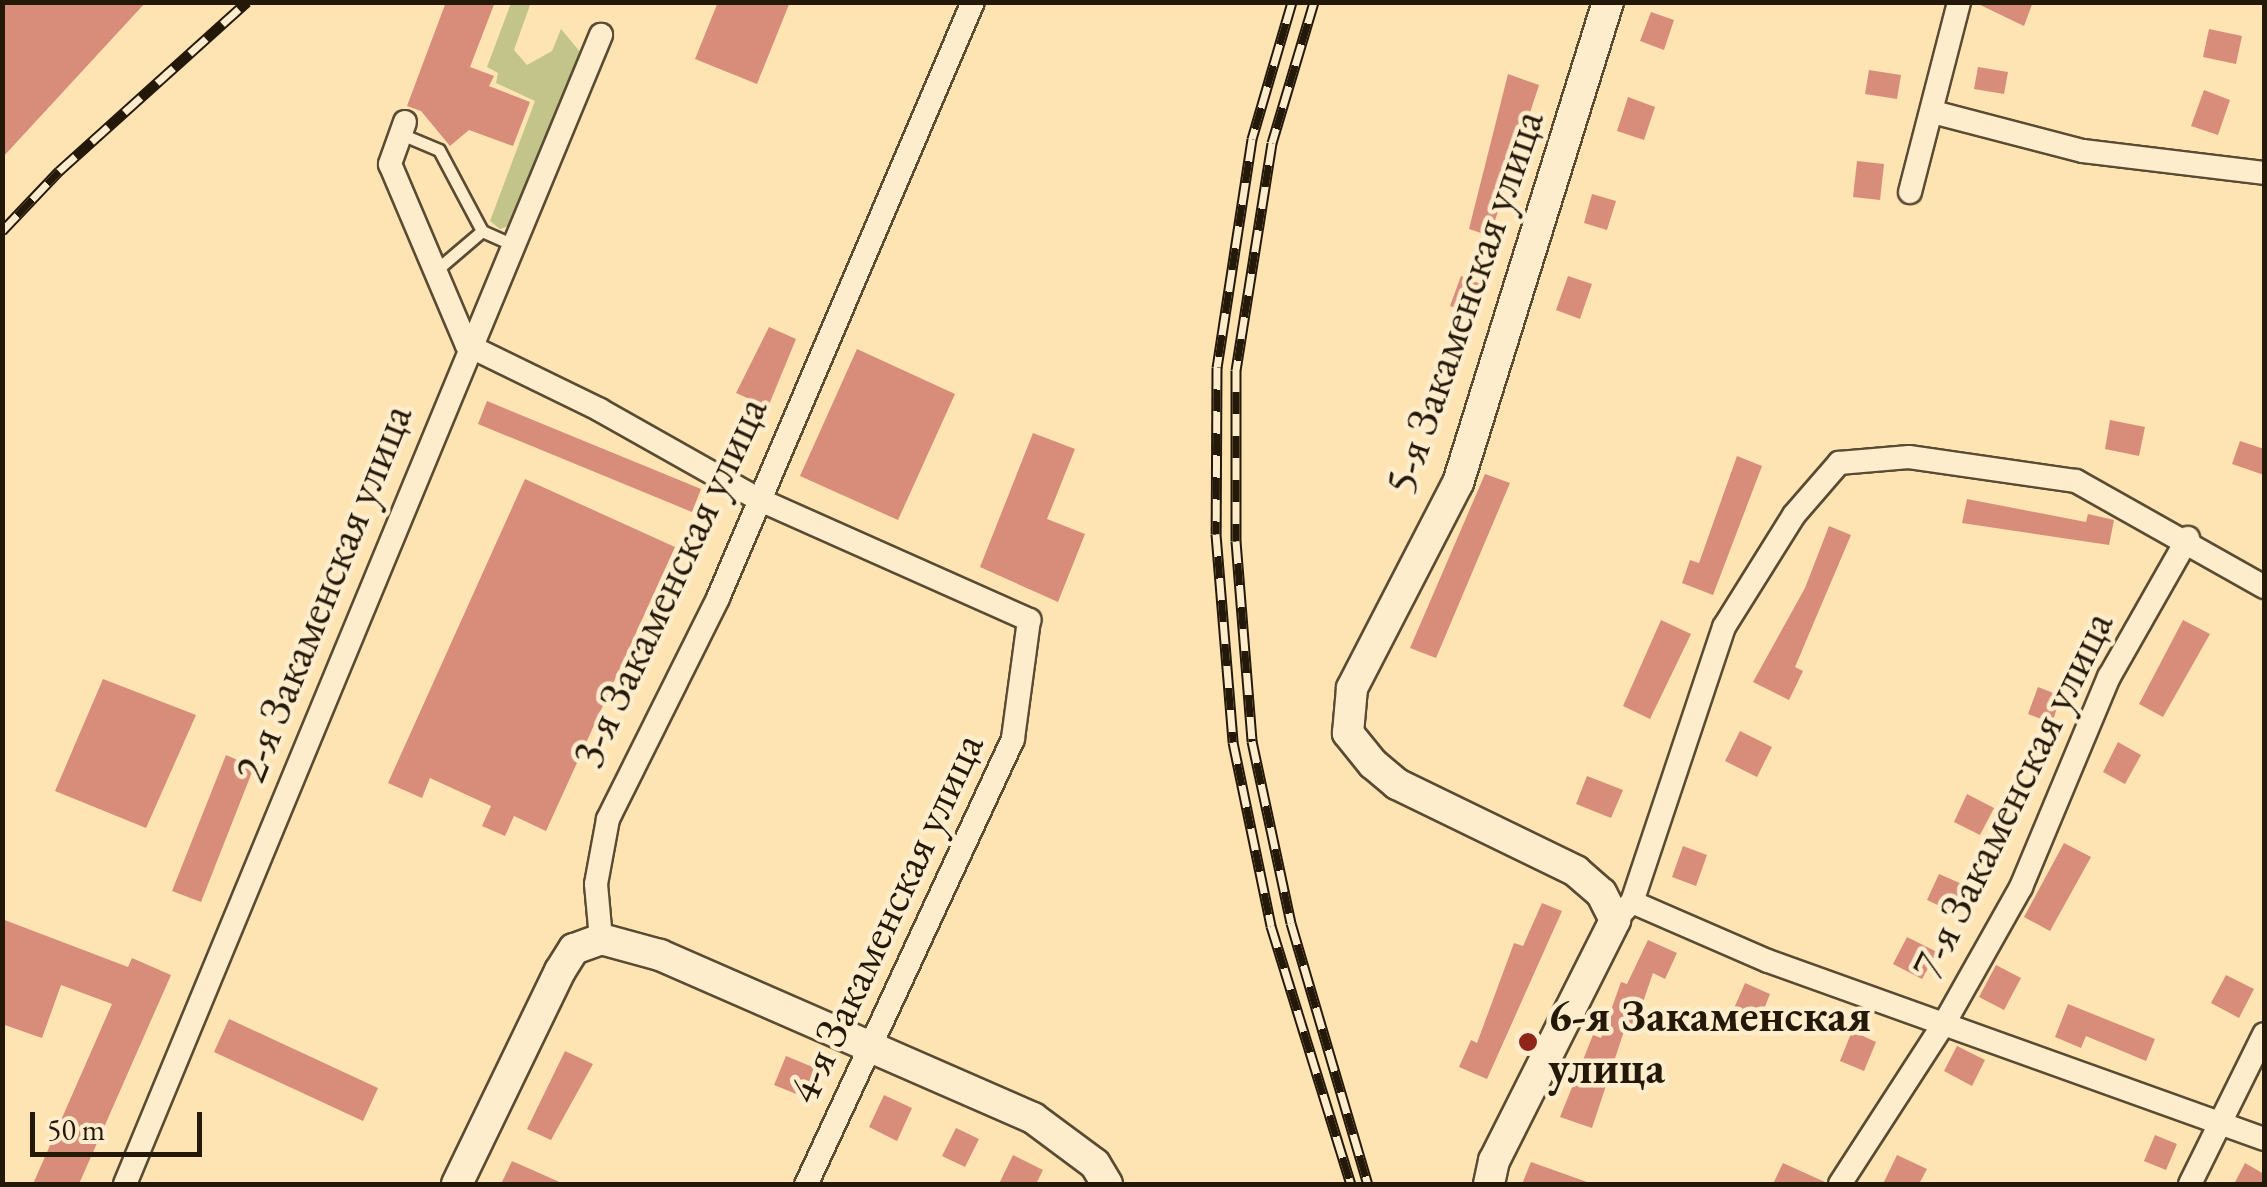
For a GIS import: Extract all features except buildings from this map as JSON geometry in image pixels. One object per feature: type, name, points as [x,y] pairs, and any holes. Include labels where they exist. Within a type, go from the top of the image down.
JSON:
[{"type":"street","name":"3-я Закаменская улица","points":[[601,939],[596,884],[608,819],[760,500],[972,2]]},
{"type":"street","name":"5-я Закаменская улица","points":[[1608,2],[1458,483],[1396,610],[1362,660],[1348,733],[1397,784],[1576,871],[1624,911]]},
{"type":"street","points":[[1910,192],[1960,2]]},
{"type":"street","name":"2-я Закаменская улица","points":[[125,1184],[468,345],[601,34]]},
{"type":"street","points":[[1932,112],[2083,152],[2264,173]]},
{"type":"street","points":[[403,128],[390,164],[468,345],[600,410],[760,500]]},
{"type":"street","points":[[1489,1184],[1494,1161],[1624,911],[1724,627],[1794,514],[1839,463],[1909,456],[2076,482],[2188,538],[2264,587]]},
{"type":"street","name":"4-я Закаменская улица","points":[[760,500],[1029,620],[1014,738],[873,1048],[806,1184]]},
{"type":"street","name":"7-я Закаменская улица","points":[[1840,1184],[1945,1022],[2021,886],[2110,677],[2188,538]]},
{"type":"street","points":[[1624,911],[1945,1022],[2264,1139]]},
{"type":"street","points":[[457,1184],[560,971],[574,949],[601,939],[643,948],[1033,1118],[1094,1164],[1107,1184]]},
{"type":"street","points":[[2190,1184],[2264,1034]]},
{"type":"lane","points":[[403,128],[439,150],[482,231],[511,244]]},
{"type":"lane","points":[[434,272],[482,231]]},
{"type":"green space","points":[[511,3],[530,5],[514,50],[527,65],[552,51],[561,29],[581,53],[511,225],[500,229],[490,221],[535,101],[496,83],[498,73],[487,67]]},
{"type":"railway","points":[[2,231],[59,171],[247,2]]},
{"type":"railway","points":[[1292,2],[1252,139],[1217,367],[1216,534],[1233,742],[1271,926],[1351,1184]]},
{"type":"railway","points":[[1314,2],[1272,143],[1236,370],[1236,541],[1252,741],[1291,923],[1368,1184]]},
{"type":"place","name":"6-я Закаменская улица","points":[[1528,1042]]}]
